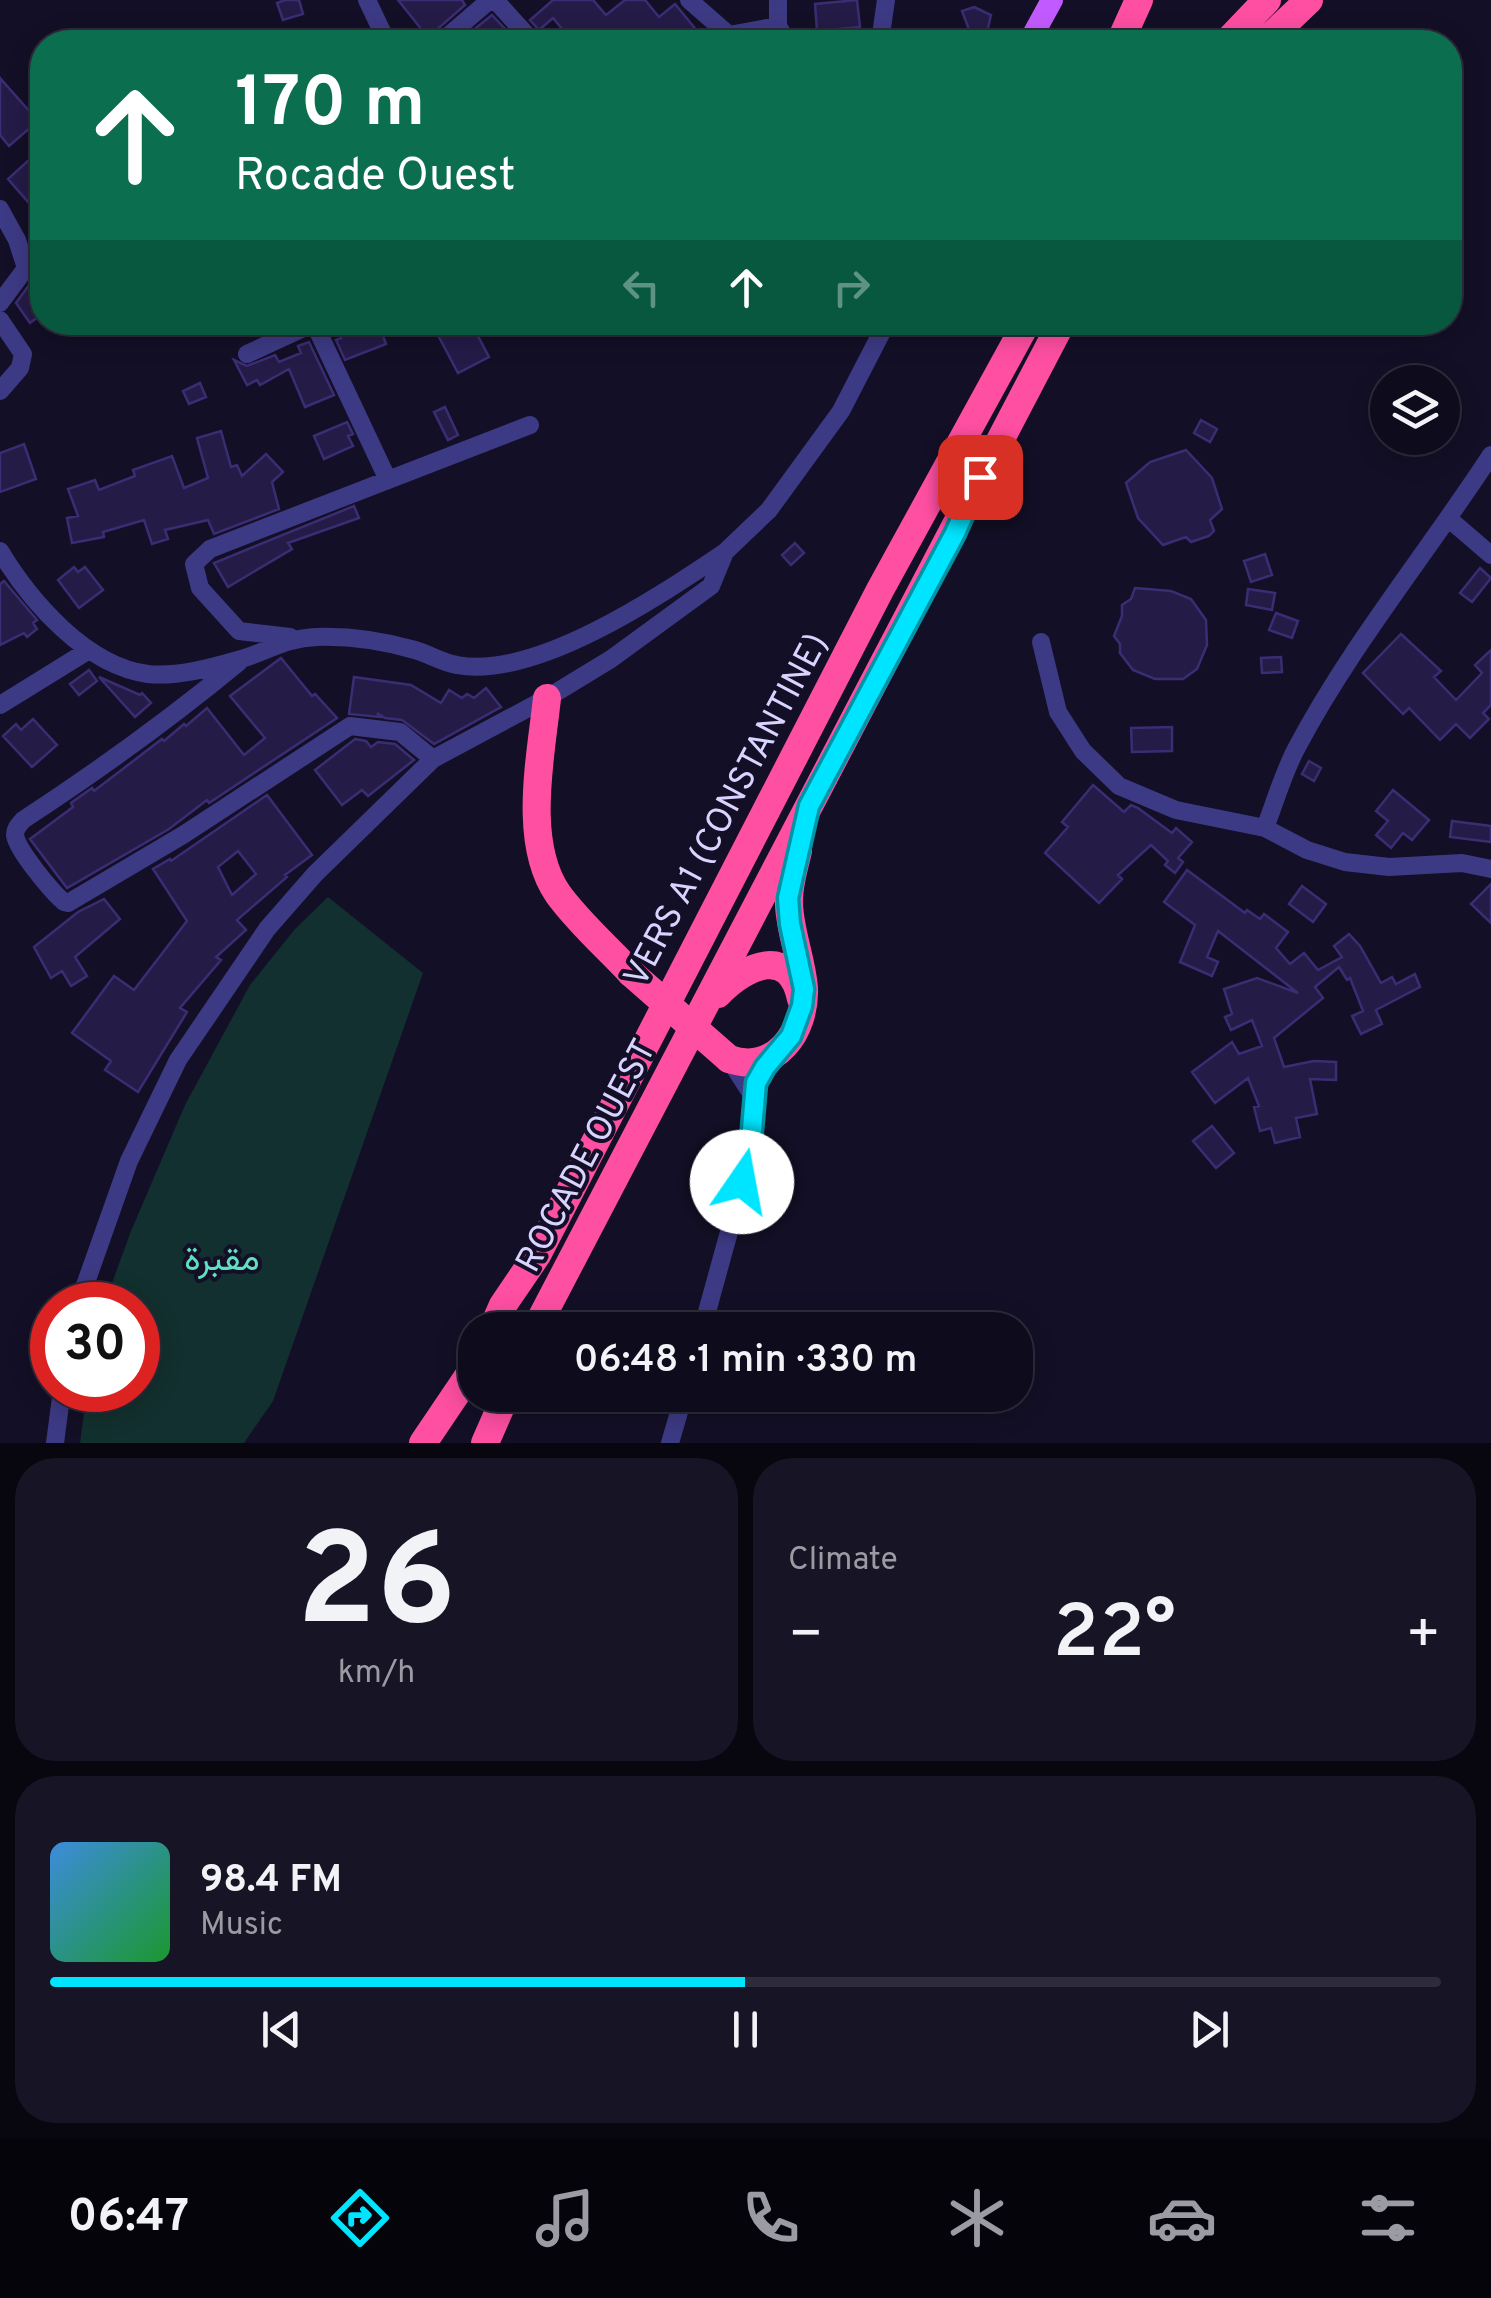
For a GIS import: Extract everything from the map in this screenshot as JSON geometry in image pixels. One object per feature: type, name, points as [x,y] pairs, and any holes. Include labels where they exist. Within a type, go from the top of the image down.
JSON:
[{"type":"highway","points":[[1115,30],[1129,0]]},
{"type":"highway","points":[[1125,30],[1139,0]]},
{"type":"highway","points":[[1228,30],[1240,0]]},
{"type":"highway","points":[[1238,30],[1267,0]]},
{"type":"highway","points":[[1278,30],[1309,0]]},
{"type":"highway","name":"VERS A1 (CONSTANTINE)","points":[[500,1312],[538,1254],[880,590],[1020,335]]},
{"type":"highway","name":"ROCADE OUEST","points":[[545,1312],[1055,335]]},
{"type":"highway","points":[[547,698],[536,804],[541,850],[556,890],[631,973],[729,1060],[750,1065],[772,1058],[791,1036],[802,1006],[804,989],[788,898],[809,806]]},
{"type":"highway","points":[[702,1014],[734,977],[752,966],[770,964],[796,982],[802,1006]]},
{"type":"highway","points":[[423,1443],[458,1392]]},
{"type":"highway","points":[[443,1443],[458,1407]]},
{"type":"highway","points":[[484,1443],[498,1412]]},
{"type":"main road","points":[[1036,30],[1052,0]]},
{"type":"street","points":[[367,0],[382,30]]},
{"type":"street","points":[[456,30],[493,0],[522,30]]},
{"type":"street","points":[[689,0],[719,30]]},
{"type":"street","points":[[778,0],[782,30]]},
{"type":"street","points":[[882,30],[886,0]]},
{"type":"street","points":[[0,209],[17,240],[26,268],[0,302]]},
{"type":"street","points":[[0,320],[23,354],[20,368],[0,391]]},
{"type":"street","points":[[276,335],[278,340]]},
{"type":"street","points":[[248,354],[289,335]]},
{"type":"street","points":[[320,335],[388,480]]},
{"type":"street","points":[[530,425],[210,549],[194,564],[200,588],[239,630],[294,638],[374,640],[418,650],[456,665],[494,668],[542,655],[617,618],[725,552],[769,510],[806,462],[841,411],[880,335]]},
{"type":"street","points":[[1265,828],[1296,751],[1387,602],[1491,455]]},
{"type":"street","points":[[1449,519],[1491,555]]},
{"type":"street","points":[[0,551],[13,572],[56,620],[89,650],[127,669],[175,674],[241,660],[294,638]]},
{"type":"street","points":[[86,1282],[129,1161],[178,1060],[268,929],[315,874],[433,759],[610,659],[712,586],[725,552]]},
{"type":"street","points":[[1041,642],[1058,712],[1083,751],[1119,786],[1176,810],[1265,828],[1306,850],[1344,862],[1388,867],[1462,862],[1491,869]]},
{"type":"street","points":[[0,704],[89,650]]},
{"type":"street","points":[[241,660],[162,723],[16,828],[25,854],[64,902],[97,887],[183,835],[350,726],[400,732],[433,759]]},
{"type":"street","points":[[707,1312],[750,1152],[756,1083],[772,1058]]},
{"type":"street","points":[[729,1060],[754,1098]]},
{"type":"street","points":[[55,1443],[59,1412]]},
{"type":"street","points":[[670,1443],[679,1412]]},
{"type":"green space","name":"مقبرة","points":[[328,897],[423,973],[273,1401],[244,1443],[80,1443],[84,1412],[160,1412],[160,1282],[112,1282],[185,1105],[250,985],[295,929]]},
{"type":"building","points":[[299,0],[303,14],[283,20],[277,3]]},
{"type":"building","points":[[398,0],[462,0],[465,5],[436,30],[422,30]]},
{"type":"building","points":[[553,0],[593,0],[606,15],[625,0],[645,0],[659,17],[675,4],[696,30],[563,30],[553,18],[539,30],[530,20]]},
{"type":"building","points":[[857,0],[860,27],[817,30],[815,4]]},
{"type":"building","points":[[974,7],[991,15],[988,30],[969,30],[962,11]]},
{"type":"building","points":[[492,15],[506,30],[478,30]]},
{"type":"building","points":[[0,78],[30,112],[30,128],[9,146],[0,135]]},
{"type":"building","points":[[30,159],[30,204],[8,179]]},
{"type":"building","points":[[30,284],[30,323],[16,303]]},
{"type":"building","points":[[340,335],[383,335],[386,344],[345,360],[336,340]]},
{"type":"building","points":[[438,335],[478,335],[489,357],[458,373]]},
{"type":"building","points":[[309,342],[334,395],[305,407],[289,369],[260,385],[257,380],[247,385],[234,360],[247,366],[275,355],[279,362],[301,353],[298,346]]},
{"type":"building","points":[[200,383],[206,397],[189,404],[183,391]]},
{"type":"building","points":[[445,407],[458,435],[448,440],[434,412]]},
{"type":"building","points":[[1201,420],[1217,429],[1210,442],[1194,433]]},
{"type":"building","points":[[347,422],[353,446],[324,459],[314,436]]},
{"type":"building","points":[[221,431],[231,467],[237,465],[242,476],[266,454],[283,472],[272,482],[279,509],[214,534],[208,520],[165,530],[168,539],[152,544],[144,520],[103,532],[104,537],[72,543],[67,518],[78,516],[68,489],[95,480],[99,490],[135,476],[133,470],[172,456],[184,488],[208,478],[197,438]]},
{"type":"building","points":[[24,444],[36,479],[0,492],[0,453]]},
{"type":"building","points":[[1186,450],[1212,478],[1222,509],[1210,520],[1214,531],[1209,536],[1191,542],[1186,537],[1163,545],[1138,518],[1126,483],[1150,462]]},
{"type":"building","points":[[354,506],[359,518],[288,543],[292,549],[228,587],[214,563]]},
{"type":"building","points":[[795,543],[804,553],[791,565],[782,555]]},
{"type":"building","points":[[1265,554],[1272,575],[1251,582],[1244,561]]},
{"type":"building","points":[[74,567],[78,572],[85,567],[103,590],[79,608],[58,580]]},
{"type":"building","points":[[1480,568],[1491,578],[1472,602],[1460,593]]},
{"type":"building","points":[[4,581],[37,620],[33,623],[37,629],[27,637],[24,633],[0,645],[0,584]]},
{"type":"building","points":[[1135,588],[1171,591],[1191,599],[1206,620],[1207,645],[1197,669],[1183,679],[1155,679],[1133,670],[1120,653],[1114,636],[1122,605],[1131,599]]},
{"type":"building","points":[[1248,589],[1275,593],[1272,610],[1246,605]]},
{"type":"building","points":[[1276,613],[1298,621],[1292,638],[1269,630]]},
{"type":"building","points":[[1401,634],[1441,671],[1434,677],[1456,700],[1482,673],[1475,665],[1491,650],[1491,705],[1483,713],[1489,719],[1470,738],[1456,724],[1440,740],[1409,708],[1403,714],[1363,673]]},
{"type":"building","points":[[1281,657],[1282,672],[1262,673],[1261,658]]},
{"type":"building","points":[[281,658],[312,696],[315,694],[337,718],[209,803],[207,800],[169,829],[67,888],[30,839],[73,807],[71,803],[92,788],[94,791],[207,708],[244,755],[265,738],[230,696]]},
{"type":"building","points":[[89,670],[97,681],[79,695],[70,684]]},
{"type":"building","points":[[99,677],[142,693],[151,703],[135,717]]},
{"type":"building","points":[[354,677],[411,685],[441,703],[449,690],[462,698],[467,694],[474,698],[486,688],[501,707],[434,744],[402,720],[377,713],[380,717],[349,714]]},
{"type":"building","points":[[33,719],[57,745],[32,767],[3,736],[16,724],[21,730]]},
{"type":"building","points":[[1172,727],[1172,751],[1132,752],[1131,728]]},
{"type":"building","points":[[355,739],[366,741],[371,747],[378,742],[395,744],[414,760],[368,796],[362,790],[342,805],[315,770]]},
{"type":"building","points":[[1309,761],[1321,768],[1314,781],[1302,774]]},
{"type":"building","points":[[1093,785],[1124,812],[1131,805],[1138,808],[1172,833],[1176,828],[1192,842],[1178,858],[1183,862],[1175,873],[1151,845],[1118,875],[1122,879],[1099,903],[1045,853],[1068,827],[1062,822]]},
{"type":"building","points":[[1393,790],[1429,820],[1412,840],[1403,833],[1391,848],[1376,835],[1388,821],[1376,811]]},
{"type":"building","points":[[267,795],[312,855],[237,920],[246,930],[216,957],[221,960],[180,1008],[187,1012],[138,1092],[105,1070],[111,1061],[72,1033],[114,976],[134,990],[187,921],[153,869],[171,861]],"holes":[[[238,851],[256,874],[232,895],[218,867]]]},
{"type":"building","points":[[1452,821],[1491,826],[1491,842],[1450,837]]},
{"type":"building","points":[[1187,870],[1245,913],[1247,910],[1260,919],[1264,914],[1288,932],[1276,948],[1290,964],[1304,953],[1318,970],[1342,957],[1334,946],[1349,934],[1381,983],[1392,977],[1396,984],[1415,974],[1420,987],[1376,1010],[1382,1024],[1361,1034],[1352,1016],[1363,1011],[1350,978],[1347,980],[1339,967],[1315,987],[1323,998],[1274,1038],[1284,1067],[1314,1061],[1336,1062],[1336,1080],[1310,1079],[1317,1114],[1296,1118],[1300,1137],[1275,1143],[1271,1128],[1260,1131],[1254,1107],[1259,1106],[1248,1078],[1215,1103],[1192,1072],[1232,1042],[1239,1054],[1262,1046],[1252,1020],[1231,1030],[1225,1017],[1232,1014],[1224,989],[1257,978],[1298,993],[1218,931],[1207,957],[1218,962],[1212,976],[1180,962],[1195,925],[1164,902]]},
{"type":"building","points":[[1491,884],[1491,923],[1471,904]]},
{"type":"building","points":[[1302,886],[1326,904],[1313,922],[1289,904]]},
{"type":"building","points":[[104,899],[120,919],[75,957],[87,976],[71,986],[62,971],[51,978],[34,947],[78,912]]},
{"type":"building","points":[[1212,1126],[1234,1153],[1216,1168],[1193,1141]]},
{"type":"route","points":[[742,1182],[750,1152],[756,1083],[791,1036],[802,1006],[804,989],[788,898],[809,806],[955,533],[980,477]]}]
